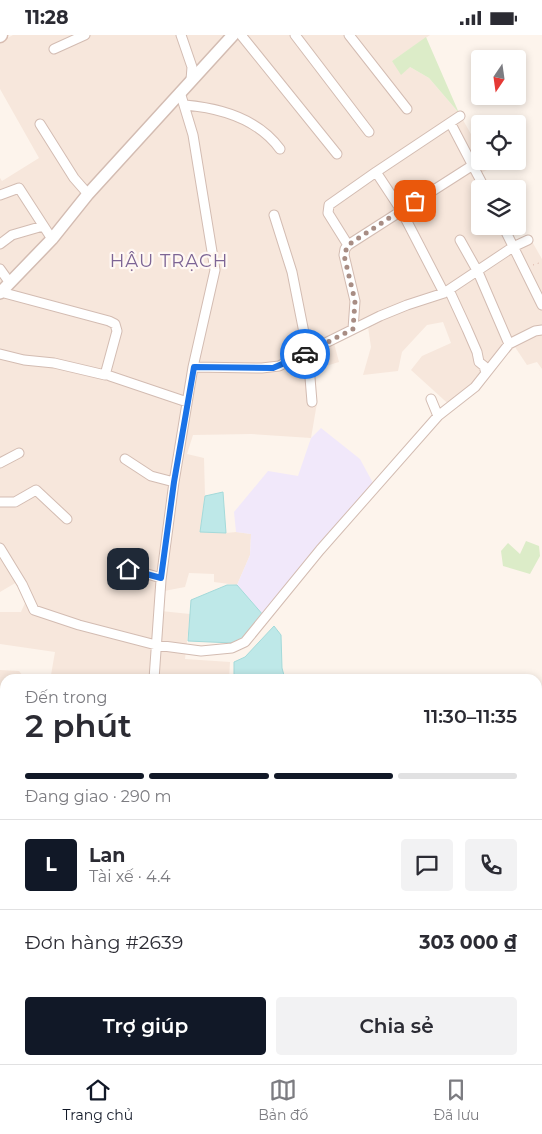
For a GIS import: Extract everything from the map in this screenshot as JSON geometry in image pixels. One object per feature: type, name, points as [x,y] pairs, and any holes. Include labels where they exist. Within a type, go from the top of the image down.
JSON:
[{"type":"street","points":[[54,49],[85,35]]},
{"type":"street","points":[[181,35],[192,67],[191,80]]},
{"type":"street","points":[[0,292],[52,239],[88,194],[233,35]]},
{"type":"street","points":[[241,35],[337,154]]},
{"type":"street","points":[[294,35],[369,132]]},
{"type":"street","points":[[349,35],[406,109]]},
{"type":"street","points":[[154,674],[161,578],[174,482],[187,402],[210,300],[215,264],[193,135],[180,91]]},
{"type":"street","points":[[185,105],[249,121],[280,149]]},
{"type":"street","points":[[348,245],[328,213],[332,203],[451,124],[460,116]]},
{"type":"street","points":[[40,124],[74,178],[88,194]]},
{"type":"street","points":[[451,124],[471,161]]},
{"type":"street","points":[[353,329],[355,301],[344,255],[348,245],[471,166]]},
{"type":"street","points":[[376,172],[401,210],[468,329],[479,363],[484,366],[486,373]]},
{"type":"street","points":[[0,195],[19,188],[52,239]]},
{"type":"street","points":[[274,215],[292,272],[308,353],[312,403]]},
{"type":"street","points":[[0,244],[12,235],[43,226]]},
{"type":"street","points":[[507,235],[542,305]]},
{"type":"street","points":[[460,240],[478,272],[509,344]]},
{"type":"street","points":[[194,367],[279,367],[396,309],[446,292],[513,247],[528,241]]},
{"type":"street","points":[[0,269],[10,283]]},
{"type":"street","points":[[0,292],[109,321],[115,325],[117,331],[105,375],[54,363],[24,360],[0,354]]},
{"type":"street","points":[[0,548],[22,584],[34,610],[79,625],[156,645],[201,651],[232,648],[244,642],[320,550],[438,416],[475,387],[509,344],[535,331],[542,330]]},
{"type":"street","points":[[110,376],[187,402]]},
{"type":"street","points":[[431,399],[438,416]]},
{"type":"street","points":[[0,463],[19,453]]},
{"type":"street","points":[[125,459],[151,477],[174,482]]},
{"type":"street","points":[[0,502],[15,502],[36,490],[67,519]]},
{"type":"street","points":[[123,569],[134,570],[161,578]]},
{"type":"path","points":[[523,267],[542,262]]},
{"type":"shaded area","points":[[13,35],[430,35],[392,61],[410,67],[429,78],[459,113],[471,134],[471,170],[487,170],[481,173],[481,180],[471,180],[471,235],[510,235],[515,244],[530,238],[542,259],[542,369],[537,362],[527,365],[515,347],[501,360],[480,388],[454,409],[411,370],[422,356],[451,343],[443,322],[427,325],[402,352],[398,371],[363,375],[371,347],[368,327],[334,343],[339,362],[313,370],[317,403],[311,438],[251,434],[193,435],[187,454],[204,458],[205,496],[200,532],[251,534],[250,555],[237,585],[214,582],[214,574],[189,573],[185,587],[164,591],[161,611],[190,614],[185,659],[230,662],[229,674],[51,674],[55,652],[0,644],[0,612],[21,612],[25,603],[17,582],[0,592],[0,178],[2,181],[39,158],[0,89],[0,42]]},
{"type":"shaded area","points":[[321,428],[360,459],[373,483],[264,616],[237,585],[250,555],[251,534],[236,532],[234,512],[268,471],[298,476],[311,438]]},
{"type":"shaded area","points":[[0,670],[19,671],[21,674],[0,674]]},
{"type":"green space","points":[[426,37],[459,113],[429,78],[410,67],[401,75],[392,61]]},
{"type":"green space","points":[[526,541],[539,546],[540,556],[530,574],[503,566],[501,551],[508,543],[520,554]]},
{"type":"water","points":[[223,492],[226,533],[200,532],[205,496]]},
{"type":"water","points":[[227,585],[237,585],[264,616],[246,638],[233,643],[188,641],[191,600]]},
{"type":"water","points":[[274,626],[281,635],[284,674],[234,674],[234,662],[245,657]]},
{"type":"way so far","points":[[305,354],[353,329],[355,301],[344,255],[345,249],[348,245],[415,201]]},
{"type":"district","name":"HẬU TRẠCH","points":[[169,261]]},
{"type":"route","points":[[128,569],[161,578],[174,482],[194,367],[273,368],[305,354]]}]
